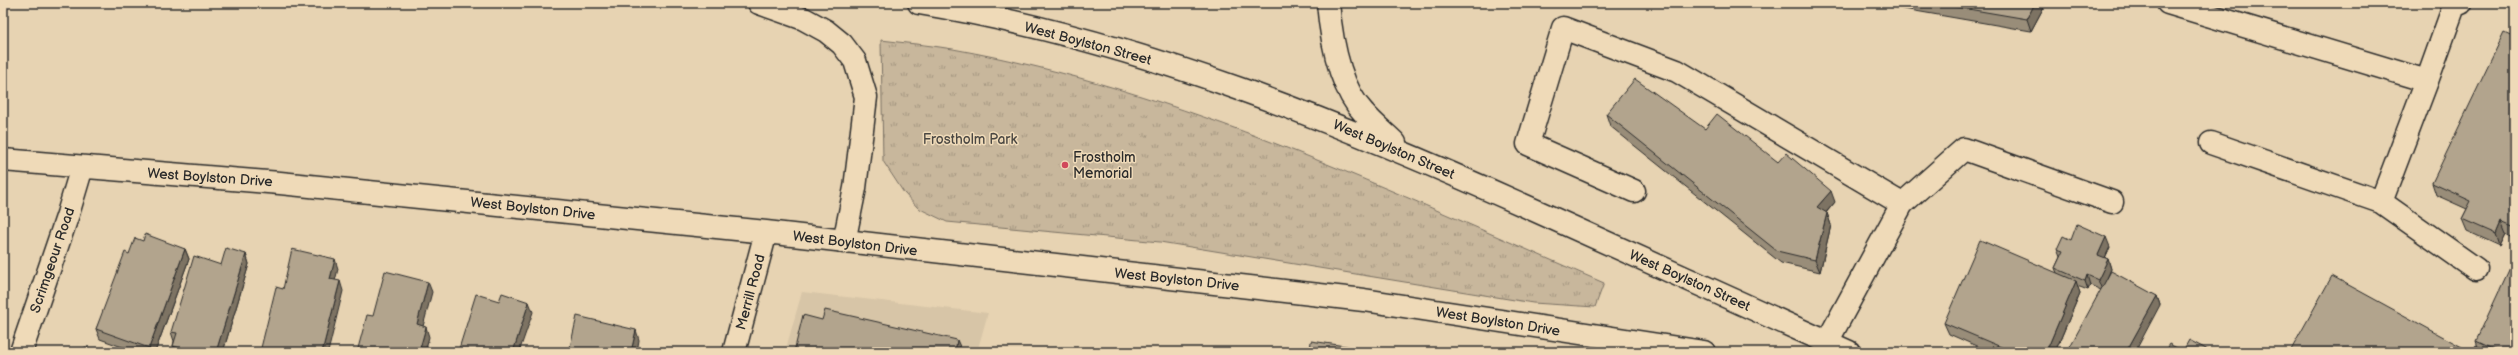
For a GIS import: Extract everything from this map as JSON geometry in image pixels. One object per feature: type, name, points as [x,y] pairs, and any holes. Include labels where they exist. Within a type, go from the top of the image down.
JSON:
[{"type":"street","points":[[759,3],[804,19],[826,31],[842,44],[855,62],[866,97],[855,188],[844,242]]},
{"type":"street","name":"West Boylston Street","points":[[919,3],[1063,34],[1173,66],[1251,92],[1404,152],[1849,352]]},
{"type":"street","points":[[1328,3],[1330,30],[1337,59],[1349,88],[1362,112],[1404,152]]},
{"type":"street","points":[[2168,3],[2427,81]]},
{"type":"street","points":[[2381,202],[2455,4]]},
{"type":"street","points":[[1634,191],[1528,144],[1563,28],[1677,72],[1902,204]]},
{"type":"street","points":[[2211,143],[2381,202],[2476,269]]},
{"type":"street","points":[[1827,342],[1902,204],[1964,149],[2112,202]]},
{"type":"street","name":"West Boylston Drive","points":[[3,160],[280,183],[766,232],[1364,300],[1704,352]]},
{"type":"street","name":"Scrimgeour Road","points":[[20,352],[68,214],[82,167]]},
{"type":"street","name":"Merrill Road","points":[[734,352],[766,232]]},
{"type":"shaded area","points":[[802,292],[988,313],[977,352],[785,352]]},
{"type":"green space","name":"Frostholm Park","points":[[881,40],[953,49],[1038,67],[1122,90],[1204,117],[1285,147],[1365,180],[1604,283],[1595,307],[1533,303],[1160,242],[947,222],[918,208],[904,193],[883,161]]},
{"type":"building","points":[[1933,3],[2035,3],[2027,19]]},
{"type":"building","points":[[2504,33],[2515,38],[2515,228],[2501,222],[2496,234],[2462,219],[2471,201],[2432,183]]},
{"type":"building","points":[[1635,79],[1705,129],[1717,114],[1778,162],[1786,153],[1831,191],[1817,207],[1827,213],[1815,260],[1777,251],[1606,114]]},
{"type":"building","points":[[2077,224],[2106,237],[2098,255],[2108,259],[2098,280],[2087,275],[2085,281],[2055,268],[2063,251],[2057,249],[2063,236],[2071,240]]},
{"type":"building","points":[[145,234],[185,249],[149,348],[96,329],[125,252],[129,254],[135,238],[143,241]]},
{"type":"building","points":[[1980,240],[2076,281],[2046,352],[2013,352],[1944,323]]},
{"type":"building","points":[[226,248],[246,254],[216,352],[194,352],[173,346],[177,333],[171,332],[194,256],[221,265]]},
{"type":"building","points":[[292,249],[335,259],[330,279],[340,281],[322,352],[260,352],[276,287],[283,289]]},
{"type":"building","points":[[2515,257],[2515,352],[2500,352],[2476,341]]},
{"type":"building","points":[[385,271],[428,282],[417,324],[426,327],[419,352],[357,352],[367,315],[373,316]]},
{"type":"building","points":[[2111,271],[2157,296],[2126,352],[2067,352]]},
{"type":"building","points":[[2332,276],[2471,352],[2294,352],[2291,350]]},
{"type":"building","points":[[502,293],[529,302],[513,352],[458,352],[476,294],[499,301]]},
{"type":"building","points":[[825,310],[957,340],[955,352],[794,352],[803,315],[822,320]]},
{"type":"building","points":[[577,316],[636,330],[631,352],[569,352]]},
{"type":"building","points":[[2189,340],[2212,352],[2164,352],[2169,344],[2183,351]]},
{"type":"building","points":[[1311,341],[1373,350],[1373,352],[1310,352]]},
{"type":"building","points":[[2476,345],[2487,352],[2472,352]]},
{"type":"building","points":[[85,347],[99,352],[82,352]]},
{"type":"place","name":"Frostholm Memorial","points":[[1065,165]]}]
